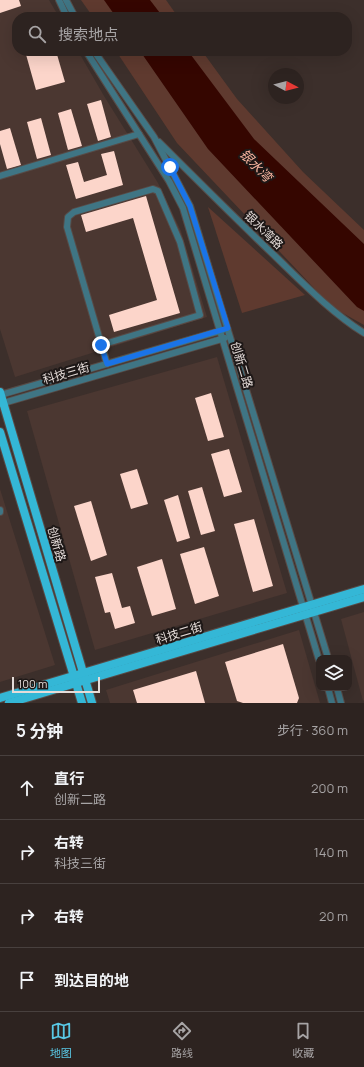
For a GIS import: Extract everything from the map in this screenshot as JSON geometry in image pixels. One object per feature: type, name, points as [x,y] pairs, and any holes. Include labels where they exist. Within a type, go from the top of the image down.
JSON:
[{"type":"main road","name":"创新路","points":[[1,398],[92,703]]},
{"type":"main road","name":"创新路","points":[[0,432],[82,703]]},
{"type":"main road","name":"科技二街","points":[[308,610],[364,589]]},
{"type":"main road","name":"科技二街","points":[[9,703],[84,677],[308,610],[364,597]]},
{"type":"main road","name":"科技二街","points":[[0,698],[75,680]]},
{"type":"street","points":[[59,0],[65,12]]},
{"type":"street","points":[[66,0],[72,12]]},
{"type":"street","name":"创新二路","points":[[89,56],[169,181],[180,201],[308,610],[327,655]]},
{"type":"street","name":"创新二路","points":[[97,56],[154,137],[190,206],[228,328],[308,610],[318,655]]},
{"type":"street","points":[[0,176],[139,134]]},
{"type":"street","name":"银水湾路","points":[[154,137],[216,200],[298,278],[344,320],[364,332]]},
{"type":"street","points":[[101,345],[200,315],[180,242],[158,191],[154,189],[74,212],[68,217],[67,227],[101,345],[107,364]]},
{"type":"street","points":[[180,242],[192,239]]},
{"type":"street","name":"科技三街","points":[[1,398],[107,364],[228,328]]},
{"type":"street","name":"科技三街","points":[[1,398],[230,337]]},
{"type":"street","points":[[329,691],[332,703]]},
{"type":"street","points":[[338,691],[341,703]]},
{"type":"shaded area","points":[[0,0],[49,0],[56,12],[12,12],[12,56],[81,56],[158,183],[181,231],[207,317],[15,377],[0,329]]},
{"type":"shaded area","points":[[81,0],[166,0],[174,12],[89,12]]},
{"type":"shaded area","points":[[119,56],[206,56],[237,99],[303,172],[364,230],[364,325],[332,307],[177,143]]},
{"type":"shaded area","points":[[208,207],[305,295],[242,313]]},
{"type":"shaded area","points":[[217,357],[287,593],[95,650],[27,411]]},
{"type":"shaded area","points":[[0,489],[55,665],[0,682]]},
{"type":"shaded area","points":[[364,612],[363,701],[352,655],[351,655],[341,619]]},
{"type":"shaded area","points":[[299,630],[320,703],[110,703],[106,690]]},
{"type":"water","points":[[104,0],[150,0],[159,12],[112,12]]},
{"type":"water","name":"银水湾","points":[[143,56],[192,56],[254,139],[364,244],[364,311],[357,307],[208,149]]},
{"type":"building","points":[[0,0],[19,0],[21,6],[0,13]]},
{"type":"building","points":[[26,56],[57,56],[65,82],[36,90]]},
{"type":"building","points":[[101,100],[111,137],[98,141],[87,104]]},
{"type":"building","points":[[71,109],[82,146],[68,150],[58,113]]},
{"type":"building","points":[[41,118],[51,155],[37,159],[27,122]]},
{"type":"building","points":[[10,128],[21,165],[7,169],[0,144],[0,131]]},
{"type":"building","points":[[114,151],[123,185],[76,199],[66,165],[78,162],[84,182],[107,175],[101,154]]},
{"type":"building","points":[[146,196],[180,313],[114,332],[109,315],[157,300],[133,218],[86,232],[81,215]]},
{"type":"building","points":[[211,393],[224,437],[208,441],[195,398]]},
{"type":"building","points":[[229,449],[242,492],[224,497],[211,454]]},
{"type":"building","points":[[137,469],[148,504],[131,509],[120,474]]},
{"type":"building","points":[[202,487],[215,531],[201,535],[188,491]]},
{"type":"building","points":[[178,495],[190,538],[177,542],[164,500]]},
{"type":"building","points":[[91,501],[107,555],[91,561],[74,506]]},
{"type":"building","points":[[254,519],[273,586],[253,592],[234,524]]},
{"type":"building","points":[[204,547],[219,596],[195,604],[180,554]]},
{"type":"building","points":[[162,559],[176,609],[152,616],[137,567]]},
{"type":"building","points":[[112,573],[122,608],[130,606],[135,623],[115,629],[110,612],[105,613],[95,577]]},
{"type":"building","points":[[283,644],[299,698],[297,703],[243,703],[237,701],[225,662]]},
{"type":"building","points":[[196,671],[205,703],[137,703],[133,690]]},
{"type":"route","points":[[101,345],[107,364],[228,328],[190,206],[170,167]]}]
